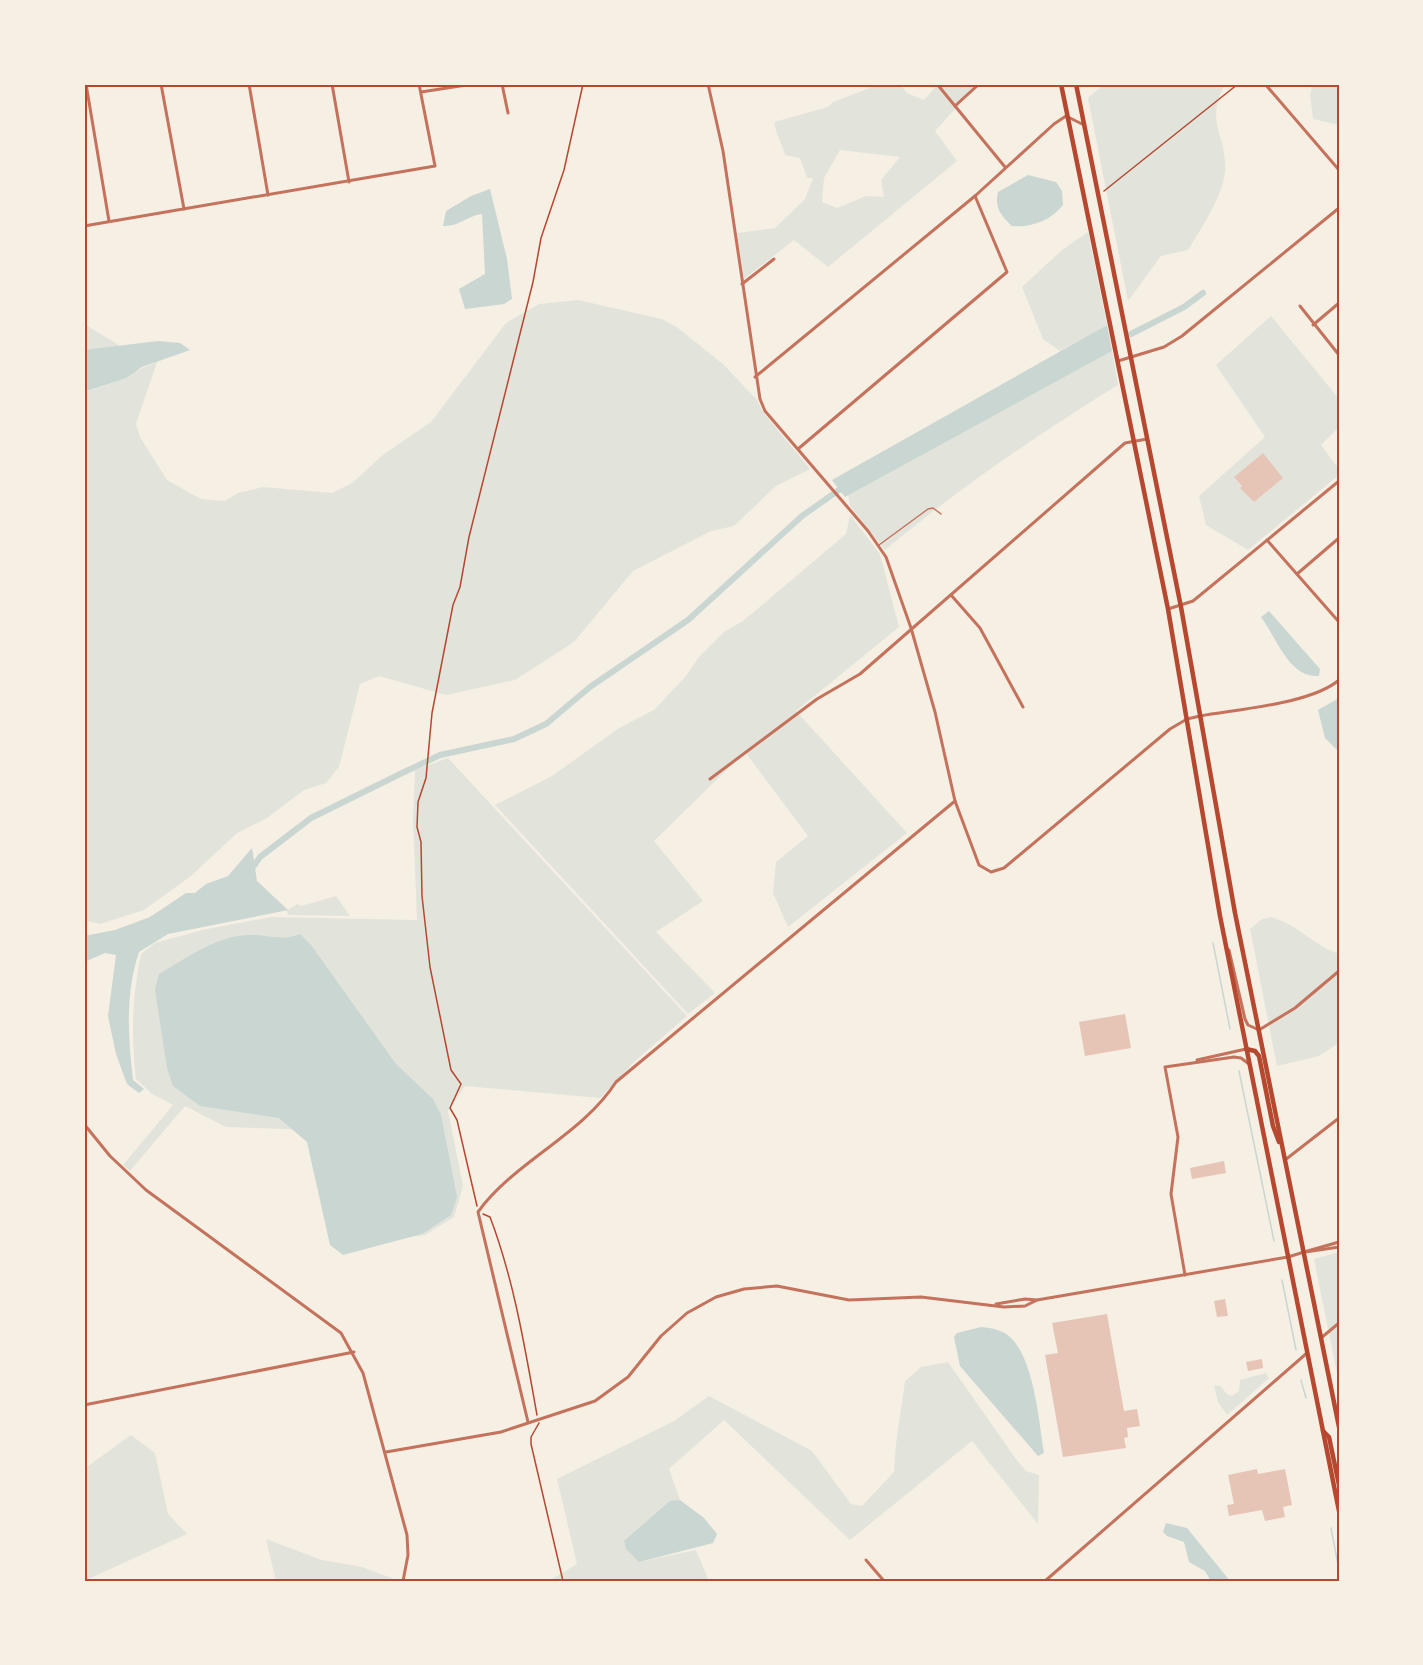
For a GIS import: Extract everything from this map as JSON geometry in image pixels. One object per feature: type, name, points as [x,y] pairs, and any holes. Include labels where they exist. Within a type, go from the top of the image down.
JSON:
[{"type":"main road","points":[[1061,84],[1168,609],[1221,921],[1339,1511]]},
{"type":"main road","points":[[1076,84],[1181,607],[1224,853],[1339,1428]]},
{"type":"main road","points":[[1086,199],[1098,195]]},
{"type":"main road","points":[[1246,1048],[1255,1051],[1259,1056],[1273,1126],[1284,1153]]},
{"type":"main road","points":[[1323,1431],[1329,1437],[1339,1485]]},
{"type":"street","points":[[86,84],[109,222]]},
{"type":"street","points":[[161,84],[184,209]]},
{"type":"street","points":[[249,84],[268,195]]},
{"type":"street","points":[[332,84],[349,182]]},
{"type":"street","points":[[84,226],[435,166],[419,84]]},
{"type":"street","points":[[421,92],[473,84]]},
{"type":"street","points":[[502,84],[508,113]]},
{"type":"street","points":[[708,84],[723,152],[755,376],[765,411],[847,507],[886,557],[911,628],[935,712],[955,801],[979,865],[990,871],[998,871],[1170,729],[1187,719],[1304,697],[1330,687],[1339,680]]},
{"type":"street","points":[[937,84],[1005,167]]},
{"type":"street","points":[[955,106],[980,84]]},
{"type":"street","points":[[1265,84],[1339,170]]},
{"type":"street","points":[[755,376],[975,196],[1005,167],[1066,116],[1084,125]]},
{"type":"street","points":[[798,449],[1007,270],[975,196]]},
{"type":"street","points":[[1118,361],[1164,347],[1182,336],[1339,208]]},
{"type":"street","points":[[742,284],[774,259]]},
{"type":"street","points":[[1313,325],[1339,303]]},
{"type":"street","points":[[1300,306],[1339,355]]},
{"type":"street","points":[[710,778],[817,699],[860,674],[1118,449],[1134,440],[1147,439]]},
{"type":"street","points":[[1168,609],[1181,607],[1194,601],[1339,481]]},
{"type":"street","points":[[1297,574],[1339,538]]},
{"type":"street","points":[[1267,540],[1339,622]]},
{"type":"street","points":[[951,595],[980,628],[1023,707]]},
{"type":"street","points":[[528,1422],[479,1220],[479,1211],[525,1167],[602,1104],[616,1082],[955,801]]},
{"type":"street","points":[[1221,921],[1245,1019],[1248,1025],[1259,1030],[1295,1008],[1339,971]]},
{"type":"street","points":[[1190,1063],[1246,1048]]},
{"type":"street","points":[[1185,1275],[1171,1194],[1178,1137],[1165,1066],[1234,1057],[1241,1058],[1249,1065]]},
{"type":"street","points":[[1285,1160],[1339,1118]]},
{"type":"street","points":[[84,1124],[110,1156],[146,1190],[341,1333],[354,1352],[363,1373],[407,1534],[408,1555],[403,1581]]},
{"type":"street","points":[[991,1305],[1025,1299],[1037,1300],[1288,1257],[1339,1242]]},
{"type":"street","points":[[1304,1251],[1339,1247]]},
{"type":"street","points":[[386,1452],[501,1432],[579,1408],[607,1394],[628,1377],[661,1336],[687,1313],[716,1297],[733,1292],[777,1286],[849,1300],[921,1297],[991,1305],[1025,1306],[1037,1300]]},
{"type":"street","points":[[1321,1338],[1339,1323]]},
{"type":"street","points":[[84,1405],[354,1352]]},
{"type":"street","points":[[1045,1581],[1307,1353]]},
{"type":"street","points":[[866,1560],[884,1581]]},
{"type":"lane","points":[[879,546],[928,509],[933,508],[941,514]]},
{"type":"path","points":[[537,1415],[523,1336],[499,1241],[490,1217],[479,1211],[457,1120],[450,1108],[461,1084],[451,1070],[430,967],[422,896],[421,842],[417,827],[418,801],[425,779],[430,744],[429,730],[453,605],[460,587],[469,537],[533,282],[541,238],[564,170],[583,84]]},
{"type":"path","points":[[1098,195],[1238,84]]},
{"type":"path","points":[[539,1422],[531,1437],[531,1444],[563,1581]]},
{"type":"shaded area","points":[[874,84],[900,84],[907,93],[924,100],[938,84],[983,84],[966,97],[935,131],[957,161],[828,267],[794,240],[744,279],[737,233],[775,228],[805,199],[813,178],[807,178],[800,158],[785,155],[774,122],[828,107],[833,102],[875,86]],"holes":[[[840,150],[900,157],[881,180],[884,197],[866,196],[837,208],[822,202],[824,178]]]},
{"type":"shaded area","points":[[1104,84],[1225,84],[1216,109],[1216,119],[1225,158],[1221,190],[1188,250],[1161,256],[1128,301],[1088,98]]},
{"type":"shaded area","points":[[1313,84],[1339,84],[1339,125],[1313,119],[1310,95]]},
{"type":"shaded area","points":[[1028,175],[1056,182],[1062,191],[1063,205],[1053,215],[1040,222],[1027,226],[1012,226],[999,211],[998,192]]},
{"type":"shaded area","points":[[490,189],[507,259],[512,299],[504,304],[465,309],[459,289],[485,274],[482,214],[454,225],[443,226],[446,211],[471,196]]},
{"type":"shaded area","points":[[1088,232],[1107,325],[1060,351],[1043,339],[1022,287],[1062,250]]},
{"type":"shaded area","points":[[578,300],[662,319],[678,328],[724,365],[757,400],[763,412],[810,469],[776,486],[734,526],[711,531],[633,571],[574,642],[515,680],[446,695],[379,676],[360,684],[339,767],[326,783],[304,790],[267,818],[237,833],[191,876],[144,910],[100,924],[84,920],[84,392],[157,362],[136,424],[140,437],[167,480],[201,499],[225,501],[238,493],[263,487],[332,493],[352,483],[384,454],[431,422],[506,323],[539,304]]},
{"type":"shaded area","points":[[1271,316],[1339,399],[1339,427],[1321,445],[1339,469],[1339,475],[1248,550],[1206,525],[1199,496],[1265,437],[1216,365]]},
{"type":"shaded area","points":[[84,324],[122,347],[84,350]]},
{"type":"shaded area","points":[[1107,325],[1112,351],[845,497],[832,480]]},
{"type":"shaded area","points":[[158,341],[180,343],[190,350],[142,367],[126,378],[84,392],[84,350]]},
{"type":"shaded area","points":[[1112,351],[1118,385],[999,463],[885,550],[850,506],[848,495]]},
{"type":"shaded area","points":[[850,515],[880,554],[899,627],[796,711],[907,833],[788,927],[773,893],[776,862],[808,836],[745,752],[654,841],[703,901],[656,932],[715,993],[688,1014],[495,805],[552,776],[619,728],[654,710],[686,676],[699,657],[724,632],[743,621],[846,534]]},
{"type":"shaded area","points":[[1269,611],[1320,669],[1319,676],[1300,671],[1285,656],[1261,617]]},
{"type":"shaded area","points":[[1339,698],[1339,752],[1325,738],[1318,710]]},
{"type":"shaded area","points":[[448,758],[687,1016],[635,1061],[600,1098],[465,1086],[448,1111],[463,1186],[454,1217],[425,1235],[340,1244],[314,1130],[226,1127],[185,1106],[130,1171],[123,1165],[173,1105],[152,1094],[136,1079],[133,1017],[141,954],[155,943],[202,930],[271,917],[417,920],[413,820],[415,770]]},
{"type":"shaded area","points":[[252,848],[257,881],[288,910],[168,934],[139,952],[131,983],[129,1015],[133,1080],[144,1089],[139,1093],[127,1084],[116,1054],[108,1016],[116,955],[105,953],[84,962],[84,936],[115,930],[150,917],[186,893],[195,893],[206,884],[228,876]]},
{"type":"shaded area","points":[[336,896],[350,916],[289,915],[286,911],[297,904],[301,906]]},
{"type":"shaded area","points":[[1271,917],[1290,925],[1339,954],[1339,1043],[1319,1056],[1277,1066],[1250,929],[1262,919]]},
{"type":"shaded area","points":[[300,934],[311,945],[396,1064],[433,1099],[441,1115],[457,1197],[451,1215],[422,1234],[343,1255],[330,1245],[307,1142],[279,1118],[200,1106],[173,1086],[167,1068],[155,990],[159,974],[225,939],[249,935],[287,937]]},
{"type":"shaded area","points":[[1339,1252],[1339,1383],[1314,1259]]},
{"type":"shaded area","points":[[981,1327],[1008,1335],[1019,1348],[1025,1361],[1034,1392],[1044,1453],[1038,1456],[960,1366],[954,1337],[957,1333]]},
{"type":"shaded area","points":[[948,1362],[1016,1459],[1026,1471],[1039,1475],[1038,1524],[972,1441],[850,1540],[724,1420],[669,1469],[680,1500],[671,1503],[658,1515],[639,1562],[696,1550],[709,1581],[549,1581],[577,1564],[557,1479],[674,1421],[709,1396],[812,1451],[851,1504],[862,1506],[894,1472],[905,1381],[921,1367]]},
{"type":"shaded area","points":[[1266,1373],[1269,1378],[1227,1415],[1218,1402],[1214,1385],[1220,1386],[1232,1396],[1239,1391],[1240,1380]]},
{"type":"shaded area","points":[[131,1435],[155,1453],[168,1514],[187,1534],[84,1581],[84,1469]]},
{"type":"shaded area","points":[[680,1500],[704,1518],[717,1534],[713,1543],[639,1562],[626,1549],[624,1541],[670,1501]]},
{"type":"shaded area","points":[[1166,1523],[1187,1528],[1230,1581],[1211,1581],[1205,1571],[1189,1562],[1184,1542],[1167,1536],[1163,1532]]},
{"type":"shaded area","points":[[266,1539],[322,1560],[362,1567],[400,1581],[276,1581]]},
{"type":"building","points":[[1263,453],[1283,478],[1254,502],[1240,488],[1242,486],[1234,477]]},
{"type":"building","points":[[1125,1014],[1131,1048],[1085,1056],[1079,1022]]},
{"type":"building","points":[[1224,1161],[1226,1173],[1192,1179],[1190,1168]]},
{"type":"building","points":[[1225,1299],[1228,1316],[1217,1317],[1214,1301]]},
{"type":"building","points":[[1107,1314],[1124,1411],[1137,1409],[1140,1426],[1127,1428],[1128,1437],[1124,1438],[1126,1448],[1063,1457],[1045,1355],[1058,1353],[1052,1323]]},
{"type":"building","points":[[1262,1359],[1263,1368],[1248,1371],[1246,1362]]},
{"type":"building","points":[[1257,1469],[1258,1474],[1285,1469],[1292,1505],[1283,1507],[1285,1517],[1265,1521],[1262,1510],[1229,1516],[1227,1505],[1234,1504],[1228,1475]]},
{"type":"waterway","points":[[1131,334],[1184,307],[1203,293]]},
{"type":"waterway","points":[[251,870],[260,857],[311,818],[440,755],[514,739],[546,724],[590,687],[688,620],[802,516],[846,485]]},
{"type":"waterway","points":[[1213,943],[1230,1029]]},
{"type":"waterway","points":[[1239,1071],[1274,1241]]},
{"type":"waterway","points":[[1282,1280],[1296,1350]]},
{"type":"waterway","points":[[1301,1380],[1306,1398]]},
{"type":"waterway","points":[[1331,1528],[1339,1570]]}]
